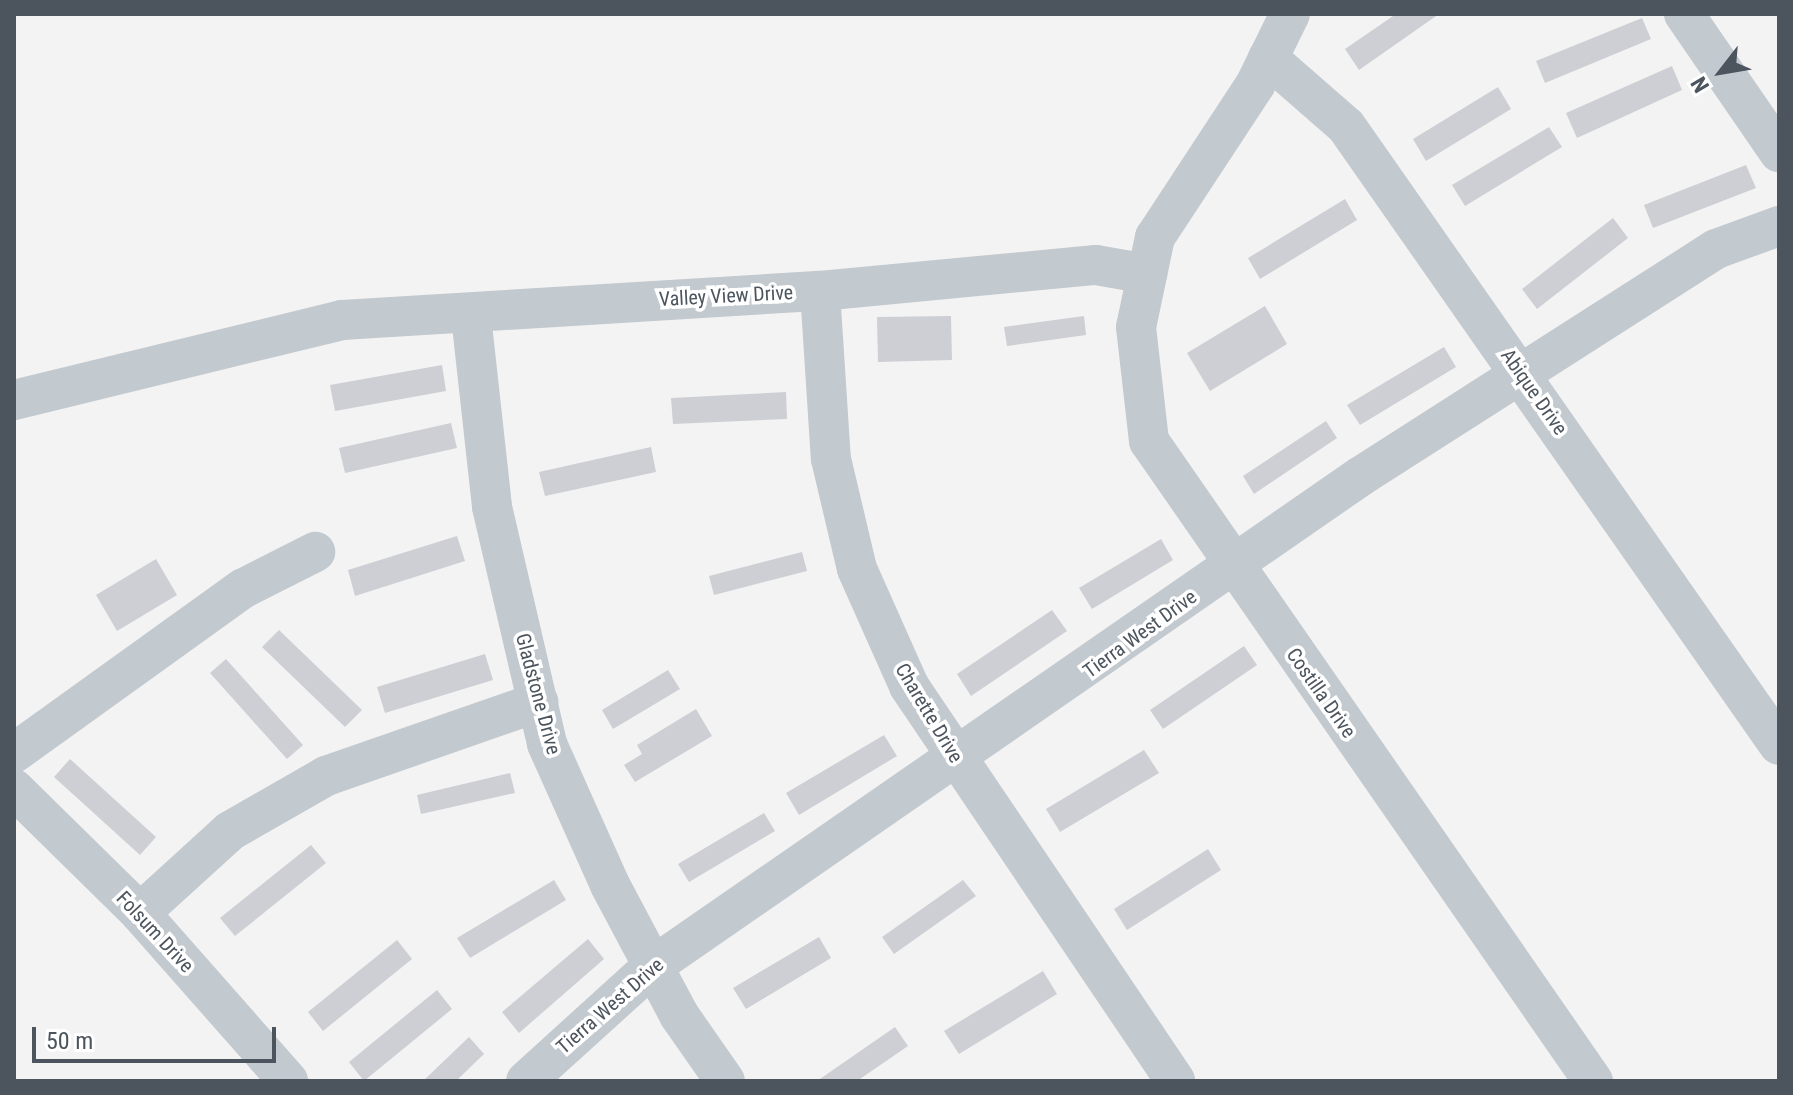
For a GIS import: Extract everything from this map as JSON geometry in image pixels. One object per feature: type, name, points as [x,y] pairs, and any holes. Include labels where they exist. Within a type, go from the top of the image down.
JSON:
[{"type":"street","points":[[1147,274],[1155,237],[1268,58],[1290,14]]},
{"type":"street","points":[[1684,14],[1779,152]]},
{"type":"street","name":"Abique Drive","points":[[1268,58],[1346,126],[1519,369],[1779,745]]},
{"type":"street","name":"Tierra West Drive","points":[[526,1081],[653,966],[1519,369],[1716,249],[1779,226]]},
{"type":"street","name":"Valley View Drive","points":[[14,400],[342,320],[471,316],[820,291],[1096,265],[1147,274]]},
{"type":"street","name":"Costilla Drive","points":[[1147,274],[1136,327],[1149,441],[1232,566],[1593,1081]]},
{"type":"street","name":"Charette Drive","points":[[820,291],[831,459],[857,569],[909,686],[1175,1081]]},
{"type":"street","name":"Gladstone Drive","points":[[471,316],[492,507],[547,744],[653,966],[725,1081]]},
{"type":"street","points":[[14,753],[244,588],[315,552]]},
{"type":"street","points":[[140,913],[230,831],[326,776],[538,702]]},
{"type":"street","name":"Folsum Drive","points":[[14,789],[140,913],[288,1081]]},
{"type":"building","points":[[1396,14],[1439,14],[1359,70],[1345,49]]},
{"type":"building","points":[[1642,18],[1651,39],[1545,83],[1536,61]]},
{"type":"building","points":[[1672,66],[1682,90],[1577,138],[1566,113]]},
{"type":"building","points":[[1498,87],[1511,109],[1426,161],[1413,139]]},
{"type":"building","points":[[1549,127],[1562,147],[1465,206],[1452,185]]},
{"type":"building","points":[[1746,165],[1756,188],[1653,228],[1644,205]]},
{"type":"building","points":[[1345,199],[1357,220],[1260,279],[1248,258]]},
{"type":"building","points":[[1613,218],[1628,238],[1537,309],[1522,289]]},
{"type":"building","points":[[1265,306],[1287,344],[1210,391],[1187,353]]},
{"type":"building","points":[[951,316],[952,360],[878,362],[877,317]]},
{"type":"building","points":[[1084,316],[1086,335],[1007,346],[1004,327]]},
{"type":"building","points":[[1444,347],[1456,367],[1360,425],[1347,405]]},
{"type":"building","points":[[442,365],[446,391],[335,411],[330,385]]},
{"type":"building","points":[[786,392],[787,419],[673,424],[671,398]]},
{"type":"building","points":[[1326,421],[1337,438],[1254,494],[1243,476]]},
{"type":"building","points":[[451,423],[457,448],[345,473],[339,448]]},
{"type":"building","points":[[651,447],[656,472],[545,496],[539,472]]},
{"type":"building","points":[[457,536],[465,561],[355,596],[348,570]]},
{"type":"building","points":[[1161,539],[1173,560],[1092,609],[1079,588]]},
{"type":"building","points":[[802,552],[807,571],[714,595],[709,576]]},
{"type":"building","points":[[156,559],[177,595],[117,631],[96,595]]},
{"type":"building","points":[[1052,610],[1067,631],[971,696],[957,674]]},
{"type":"building","points":[[279,630],[362,710],[345,727],[262,647]]},
{"type":"building","points":[[1244,646],[1257,665],[1163,729],[1150,710]]},
{"type":"building","points":[[485,654],[493,680],[385,713],[377,687]]},
{"type":"building","points":[[226,659],[303,745],[287,759],[210,673]]},
{"type":"building","points":[[668,670],[680,689],[613,729],[602,710]]},
{"type":"building","points":[[696,709],[712,736],[635,782],[624,765],[642,754],[637,745]]},
{"type":"building","points":[[884,735],[897,756],[799,815],[786,793]]},
{"type":"building","points":[[1144,750],[1159,773],[1060,832],[1046,809]]},
{"type":"building","points":[[70,759],[156,837],[140,855],[54,777]]},
{"type":"building","points":[[510,773],[515,793],[421,814],[417,795]]},
{"type":"building","points":[[764,813],[775,831],[689,882],[678,864]]},
{"type":"building","points":[[311,845],[326,863],[235,936],[220,918]]},
{"type":"building","points":[[1208,849],[1221,870],[1127,930],[1114,909]]},
{"type":"building","points":[[554,880],[566,900],[470,958],[457,938]]},
{"type":"building","points":[[963,880],[976,896],[894,954],[882,937]]},
{"type":"building","points":[[819,937],[831,958],[746,1009],[733,988]]},
{"type":"building","points":[[588,939],[604,959],[519,1033],[502,1012]]},
{"type":"building","points":[[397,940],[412,959],[323,1031],[308,1012]]},
{"type":"building","points":[[1043,971],[1057,994],[959,1054],[944,1031]]},
{"type":"building","points":[[437,990],[452,1009],[364,1081],[349,1062]]},
{"type":"building","points":[[895,1027],[908,1046],[857,1081],[817,1081]]},
{"type":"building","points":[[469,1037],[484,1054],[456,1081],[423,1081]]}]
